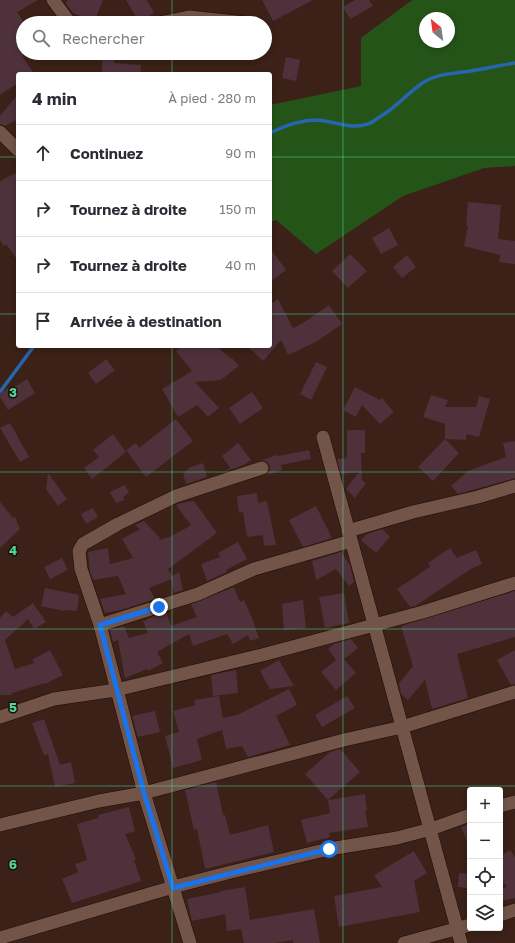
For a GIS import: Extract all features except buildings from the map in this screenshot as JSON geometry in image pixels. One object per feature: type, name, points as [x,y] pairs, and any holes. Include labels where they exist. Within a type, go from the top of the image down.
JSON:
[{"type":"street","points":[[53,0],[65,16]]},
{"type":"street","points":[[0,132],[16,148]]},
{"type":"street","points":[[323,437],[430,829],[464,927],[461,943]]},
{"type":"street","points":[[190,943],[144,793],[100,625],[81,569],[79,551],[83,544],[118,524],[176,496],[262,468]]},
{"type":"street","points":[[100,625],[198,594],[254,569],[350,536],[413,512],[478,497],[515,486]]},
{"type":"street","points":[[0,717],[54,700],[156,682],[422,612],[515,583]]},
{"type":"street","points":[[0,825],[99,801],[144,793],[344,740],[402,727],[515,692]]},
{"type":"street","points":[[503,805],[515,802]]},
{"type":"street","points":[[0,938],[173,888],[329,849],[397,838],[467,817]]},
{"type":"street","points":[[503,914],[515,910]]},
{"type":"street","points":[[404,943],[464,927]]},
{"type":"green space","points":[[412,0],[515,0],[515,166],[484,168],[403,196],[316,254],[276,220],[272,221],[272,105],[361,86],[361,38]]},
{"type":"waterway","points":[[272,132],[293,124],[311,120],[349,126],[362,126],[372,122],[389,110],[427,80],[445,74],[515,63]]},
{"type":"waterway","points":[[0,392],[33,348]]},
{"type":"route","points":[[159,607],[100,625],[144,793],[173,888],[231,872],[329,849]]}]
